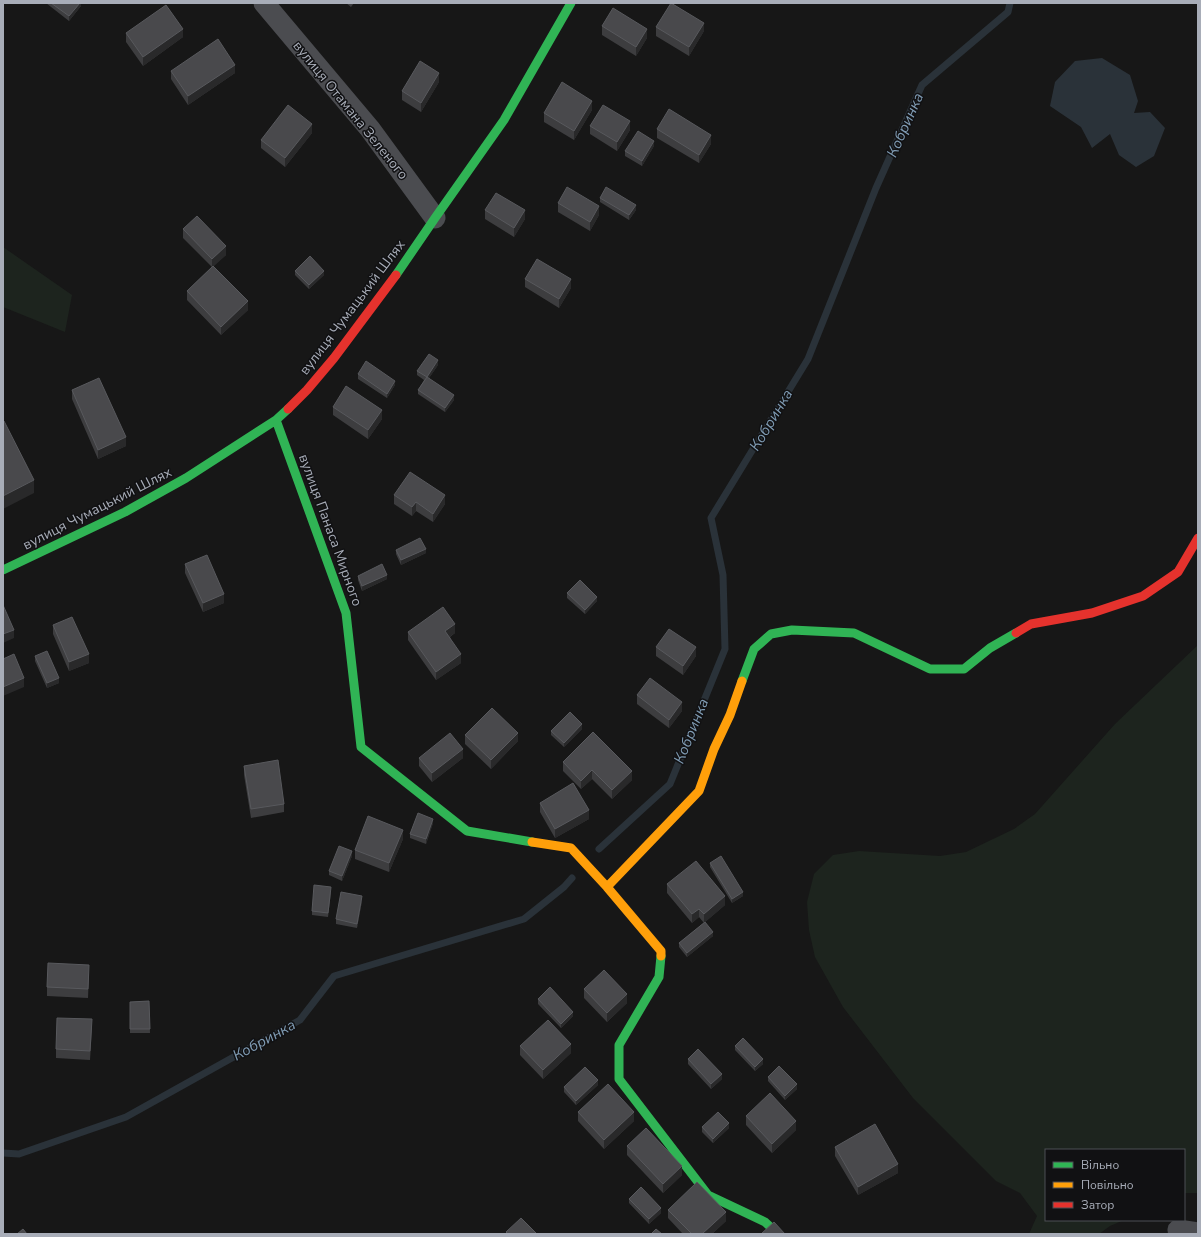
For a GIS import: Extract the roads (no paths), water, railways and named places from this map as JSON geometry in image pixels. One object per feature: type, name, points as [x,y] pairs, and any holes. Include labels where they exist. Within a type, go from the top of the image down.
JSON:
[{"type":"street","name":"вулиця Отамана Зеленого","points":[[264,3],[370,129],[435,218]]},
{"type":"street","name":"вулиця Чумацький Шлях","points":[[3,570],[125,512],[186,478],[276,420],[307,390],[334,358],[388,288],[504,120],[571,3]]},
{"type":"street","name":"вулиця Панаса Мирного","points":[[276,420],[346,613],[361,747],[467,831],[570,848],[607,887],[661,951],[659,977],[619,1044],[619,1079],[708,1196],[766,1222],[778,1234]]},
{"type":"street","points":[[607,887],[699,791],[714,749],[730,715],[754,649],[771,634],[792,630],[854,633],[930,669],[964,669],[990,648],[1031,624],[1092,613],[1143,596],[1178,572],[1198,538]]},
{"type":"waterway","name":"Кобринка","points":[[599,849],[670,784],[725,649],[723,575],[711,518],[808,359],[876,188],[922,85],[1008,12],[1010,3]]},
{"type":"waterway","name":"Кобринка","points":[[3,1153],[19,1154],[126,1117],[300,1020],[334,976],[524,919],[564,887],[572,878]]}]
